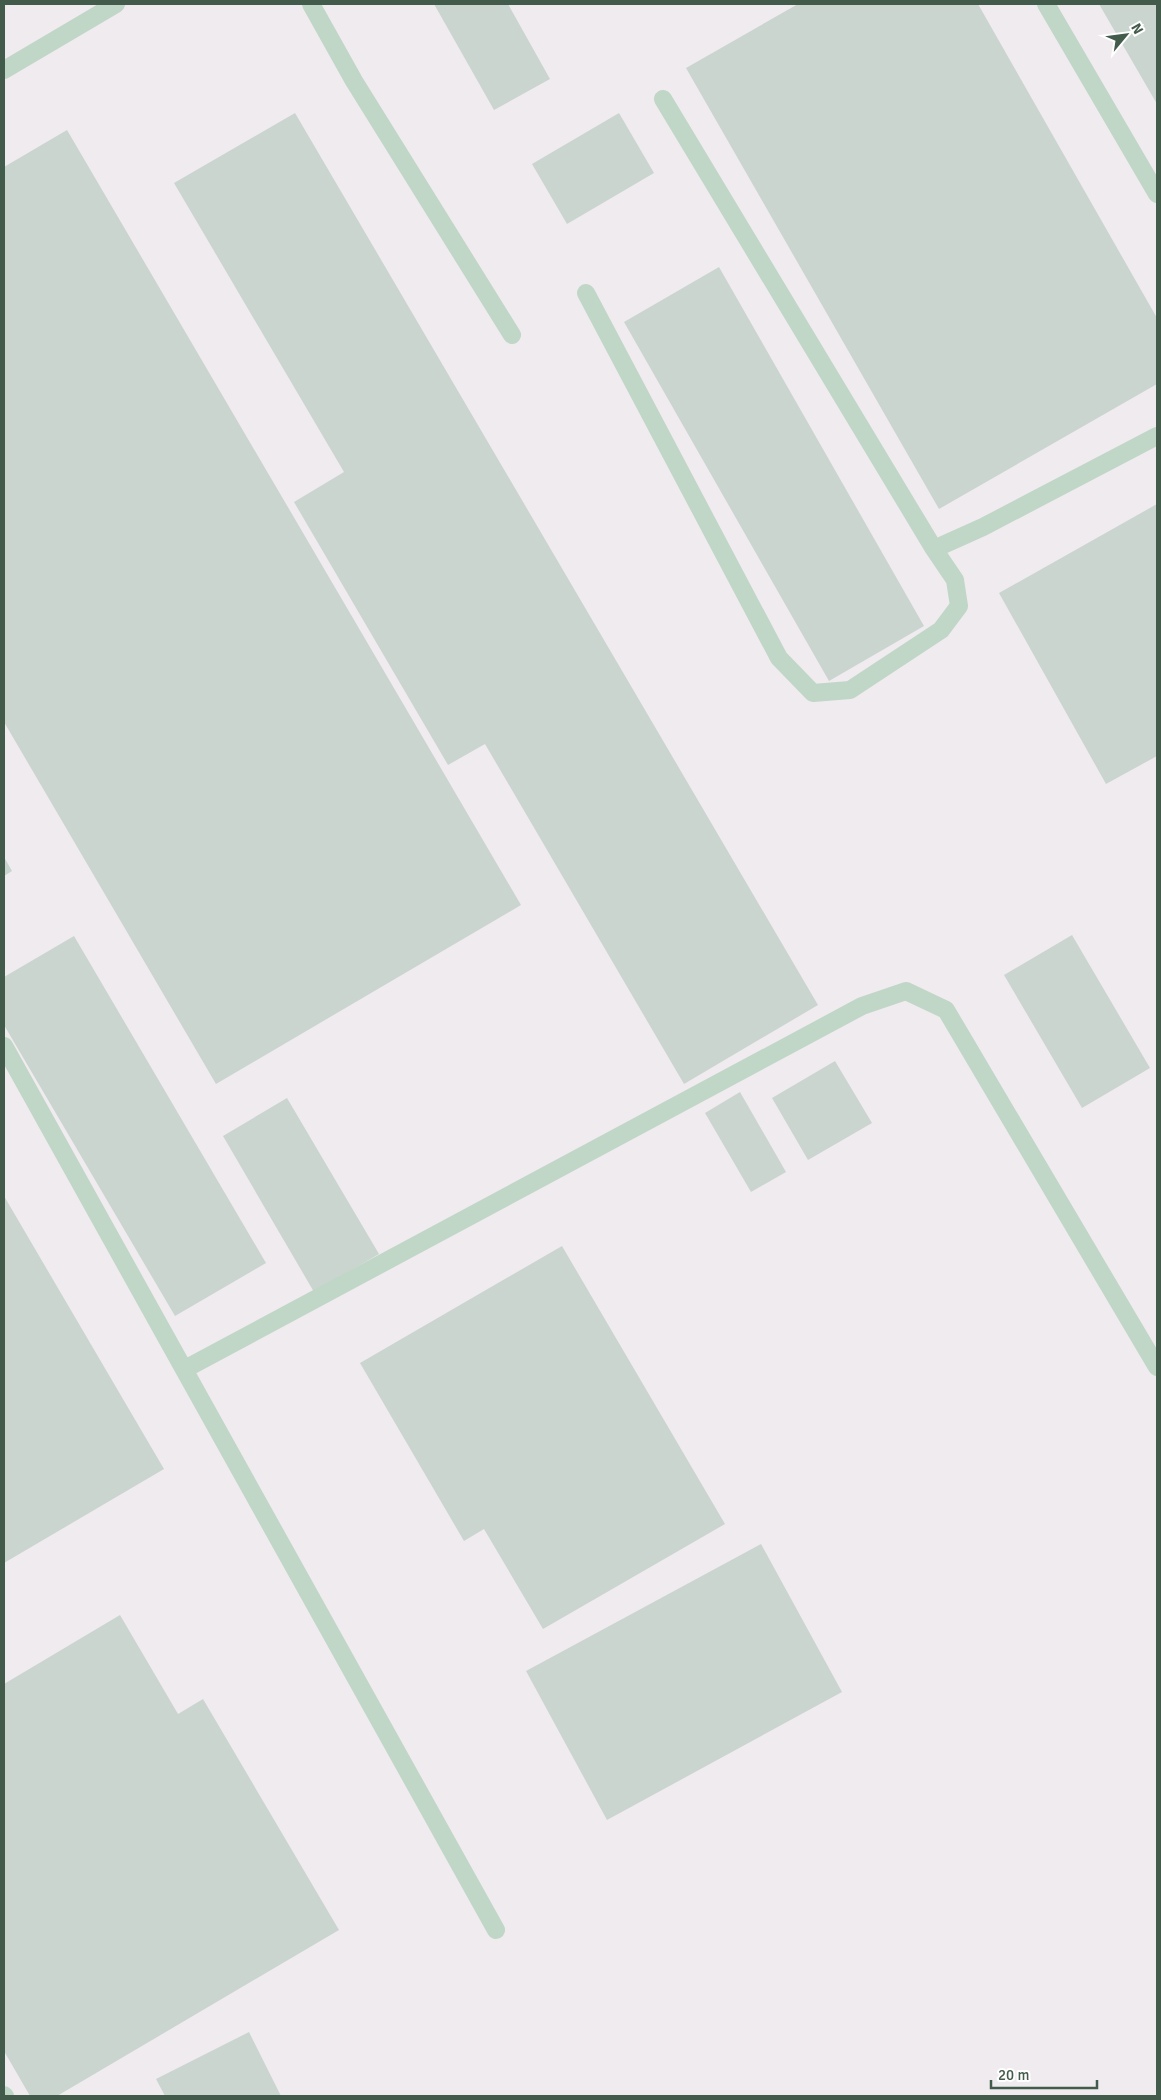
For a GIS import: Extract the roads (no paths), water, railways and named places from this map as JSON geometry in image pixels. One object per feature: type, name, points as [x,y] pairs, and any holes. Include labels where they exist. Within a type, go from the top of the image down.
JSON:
[{"type":"lane","points":[[4,70],[116,4]]},
{"type":"lane","points":[[311,4],[354,81],[512,336]]},
{"type":"lane","points":[[1046,4],[1157,194]]},
{"type":"lane","points":[[586,293],[780,658],[813,692],[850,690],[941,630],[959,606],[955,580],[934,549],[663,99]]},
{"type":"lane","points":[[934,549],[983,527],[1157,436]]},
{"type":"lane","points":[[185,1369],[862,1006],[906,991],[946,1010],[1157,1366]]},
{"type":"lane","points":[[4,1046],[496,1930]]}]
